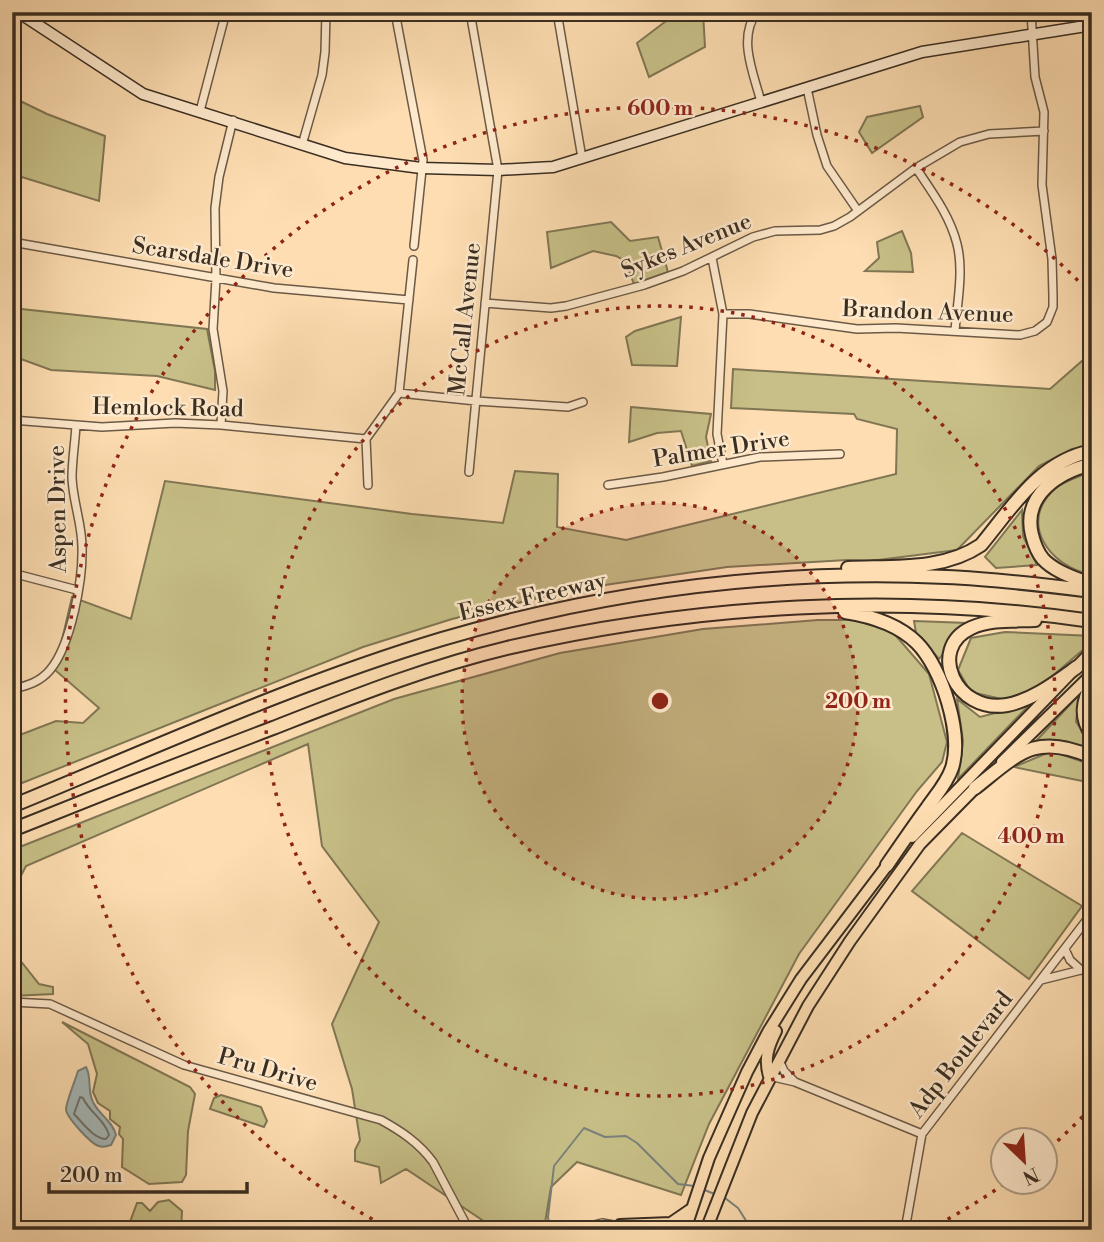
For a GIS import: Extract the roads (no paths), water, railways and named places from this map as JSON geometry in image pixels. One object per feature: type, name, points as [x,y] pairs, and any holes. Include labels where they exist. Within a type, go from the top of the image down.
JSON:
[{"type":"highway","points":[[741,581],[809,571],[941,563],[956,559],[981,545],[1044,471],[1070,457],[1092,451]]},
{"type":"highway","points":[[1092,464],[1056,478],[1039,494],[1034,501],[1030,528],[1034,543],[1044,560],[1058,570],[1092,585]]},
{"type":"highway","name":"Essex Freeway","points":[[12,806],[366,663],[442,639],[589,603],[741,581],[822,576],[947,577],[1092,591]]},
{"type":"highway","name":"Essex Freeway","points":[[12,830],[403,678],[505,649],[592,631],[673,617],[879,604],[959,607],[1092,621]]},
{"type":"highway","points":[[768,609],[833,610],[873,617],[917,643],[934,669],[951,716],[955,751],[953,764],[948,780],[887,865]]},
{"type":"highway","points":[[1076,619],[1001,622],[970,628],[956,643],[950,666],[955,682],[964,695],[993,706],[1009,704],[1034,695],[1077,667]]},
{"type":"highway","points":[[1092,682],[1083,710],[1084,722],[1092,735]]},
{"type":"highway","points":[[975,788],[1021,753],[1034,747],[1049,744],[1062,746],[1092,757]]},
{"type":"main road","points":[[685,1230],[728,1113],[768,1032],[801,979],[887,865],[918,830],[1092,651]]},
{"type":"main road","points":[[709,1226],[769,1076],[808,1006],[889,884],[920,844],[1092,674]]},
{"type":"main road","points":[[769,1076],[765,1064],[772,1039],[823,950]]},
{"type":"main road","points":[[620,1225],[671,1223],[692,1208]]},
{"type":"street","points":[[18,12],[143,94],[233,120],[302,145],[355,159],[421,168],[498,170],[546,169],[922,52],[1092,24]]},
{"type":"street","points":[[200,111],[226,12]]},
{"type":"street","points":[[302,145],[322,75],[326,12]]},
{"type":"street","points":[[395,12],[423,160],[414,246]]},
{"type":"street","name":"McCall Avenue","points":[[469,472],[498,170],[470,12]]},
{"type":"street","points":[[582,158],[557,15],[585,12]]},
{"type":"street","points":[[757,12],[747,36],[761,102]]},
{"type":"street","name":"Brandon Avenue","points":[[723,314],[749,314],[847,328],[1028,334],[1041,327],[1053,307],[1053,275],[1042,185],[1044,112],[1033,59],[1031,12]]},
{"type":"street","points":[[807,88],[827,166],[858,211]]},
{"type":"street","points":[[221,425],[223,391],[213,329],[216,279],[215,208],[219,177],[233,120]]},
{"type":"street","name":"Sykes Avenue","points":[[485,303],[551,308],[645,285],[683,271],[753,237],[775,231],[820,230],[834,226],[916,168],[945,150],[974,138],[1002,132],[1044,131]]},
{"type":"street","points":[[916,168],[936,197],[957,245],[959,278],[955,331]]},
{"type":"street","name":"Scarsdale Drive","points":[[12,242],[274,288],[409,300]]},
{"type":"street","points":[[712,258],[723,314],[717,434],[723,464]]},
{"type":"street","points":[[368,485],[366,439],[398,393],[413,260]]},
{"type":"street","points":[[398,393],[568,407],[583,402]]},
{"type":"street","name":"Hemlock Road","points":[[12,419],[103,427],[175,423],[221,425],[366,439]]},
{"type":"street","name":"Aspen Drive","points":[[12,689],[40,680],[50,670],[60,654],[69,628],[82,546],[72,479],[76,425]]},
{"type":"street","name":"Palmer Drive","points":[[608,485],[760,457],[840,454]]},
{"type":"street","points":[[12,573],[77,590]]},
{"type":"street","name":"Adp Boulevard","points":[[905,1230],[922,1134],[1090,917],[1088,913],[1092,905]]},
{"type":"street","points":[[1065,949],[1070,960],[1081,970]]},
{"type":"street","points":[[1041,981],[1081,970],[1092,972]]},
{"type":"street","name":"Pru Drive","points":[[12,1002],[50,1004],[184,1065],[381,1121],[400,1130],[427,1153],[469,1230]]},
{"type":"street","points":[[779,1059],[784,1071],[794,1082]]},
{"type":"street","points":[[769,1076],[794,1082],[922,1134]]},
{"type":"street","points":[[573,1230],[602,1223],[642,1230]]},
{"type":"water","points":[[86,1067],[93,1102],[112,1125],[116,1135],[111,1145],[102,1147],[95,1144],[79,1130],[67,1113],[78,1071]]},
{"type":"waterway","points":[[550,1230],[548,1217],[554,1166],[584,1128],[605,1137],[626,1136],[637,1143],[678,1184],[694,1186]]},
{"type":"waterway","points":[[702,1189],[717,1195]]},
{"type":"waterway","points":[[725,1198],[738,1208],[752,1230]]}]
